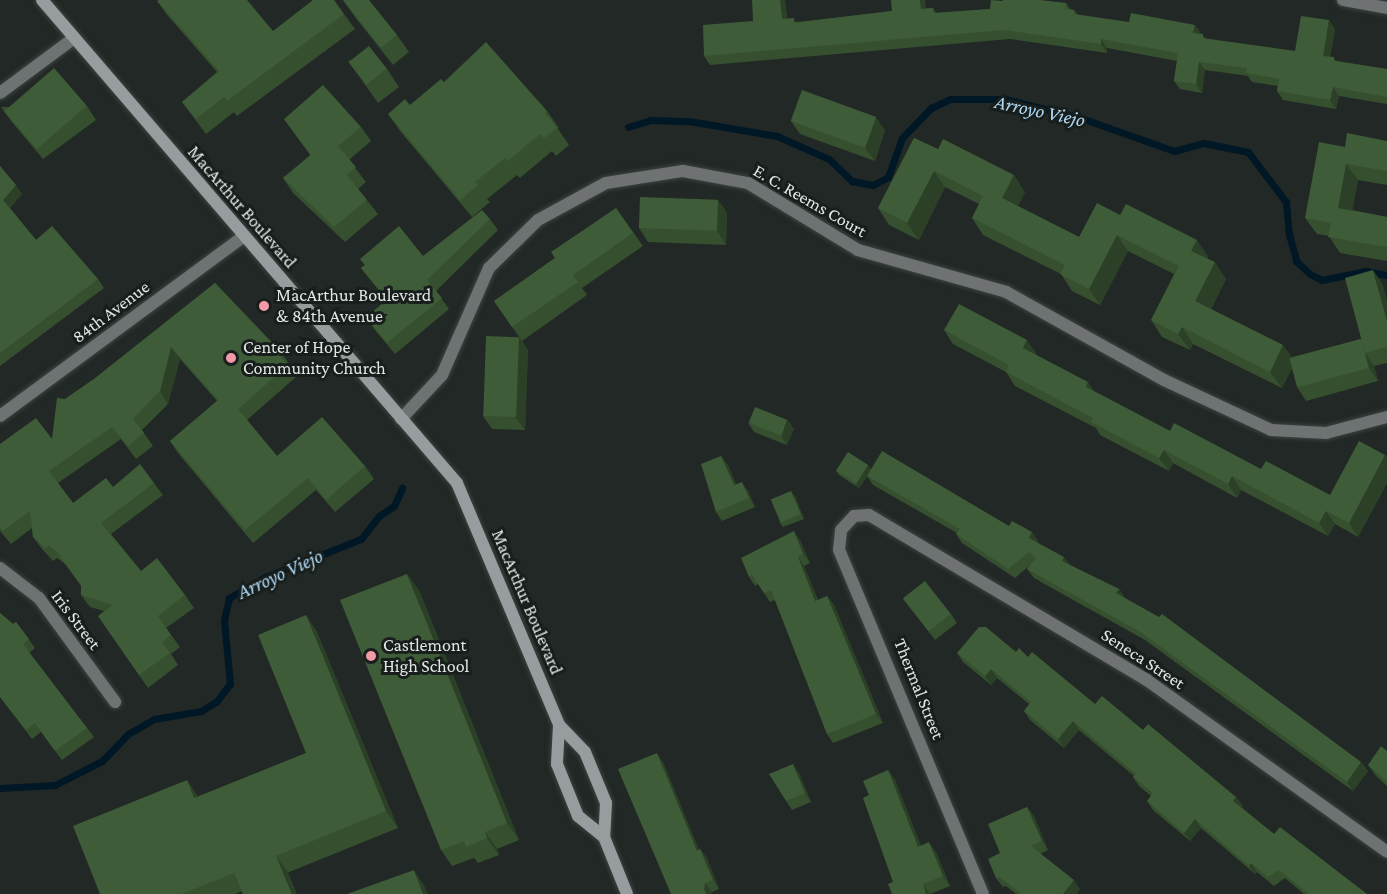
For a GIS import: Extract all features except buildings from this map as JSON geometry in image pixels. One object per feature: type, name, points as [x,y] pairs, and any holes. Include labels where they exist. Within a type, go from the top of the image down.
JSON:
[{"type":"main road","name":"MacArthur Boulevard","points":[[42,0],[457,483],[559,725],[585,752],[603,795],[606,803],[604,837],[627,894]]},
{"type":"main road","name":"MacArthur Boulevard","points":[[559,725],[557,764],[579,816],[604,837]]},
{"type":"street","points":[[1343,0],[1387,8]]},
{"type":"street","points":[[0,93],[74,38]]},
{"type":"street","name":"E. C. Reems Court","points":[[401,419],[442,375],[489,268],[538,220],[606,183],[683,171],[748,183],[858,250],[1006,292],[1164,380],[1271,430],[1326,433],[1387,417]]},
{"type":"street","name":"84th Avenue","points":[[0,416],[244,236]]},
{"type":"street","name":"Seneca Street","points":[[868,515],[1147,680],[1387,852]]},
{"type":"street","name":"Thermal Street","points":[[868,515],[854,516],[846,522],[839,550],[983,894]]},
{"type":"street","name":"Iris Street","points":[[0,568],[39,598],[115,702]]},
{"type":"waterway","name":"Arroyo Viejo","points":[[628,127],[651,120],[689,121],[777,136],[829,159],[852,181],[873,185],[888,177],[902,138],[931,108],[950,99],[1005,99],[1081,118],[1174,151],[1204,143],[1248,152],[1286,202],[1289,234],[1296,261],[1310,274],[1322,280],[1366,271],[1387,275]]},
{"type":"waterway","name":"Arroyo Viejo","points":[[0,788],[55,785],[102,761],[128,734],[154,719],[201,711],[217,701],[230,684],[224,620],[229,598],[265,577],[361,539],[379,516],[394,506],[402,488]]},
{"type":"place","name":"MacArthur Boulevard & 84th Avenue","points":[[264,306]]},
{"type":"place","name":"Center of Hope Community Church","points":[[231,358]]},
{"type":"place","name":"Castlemont High School","points":[[371,656]]}]
